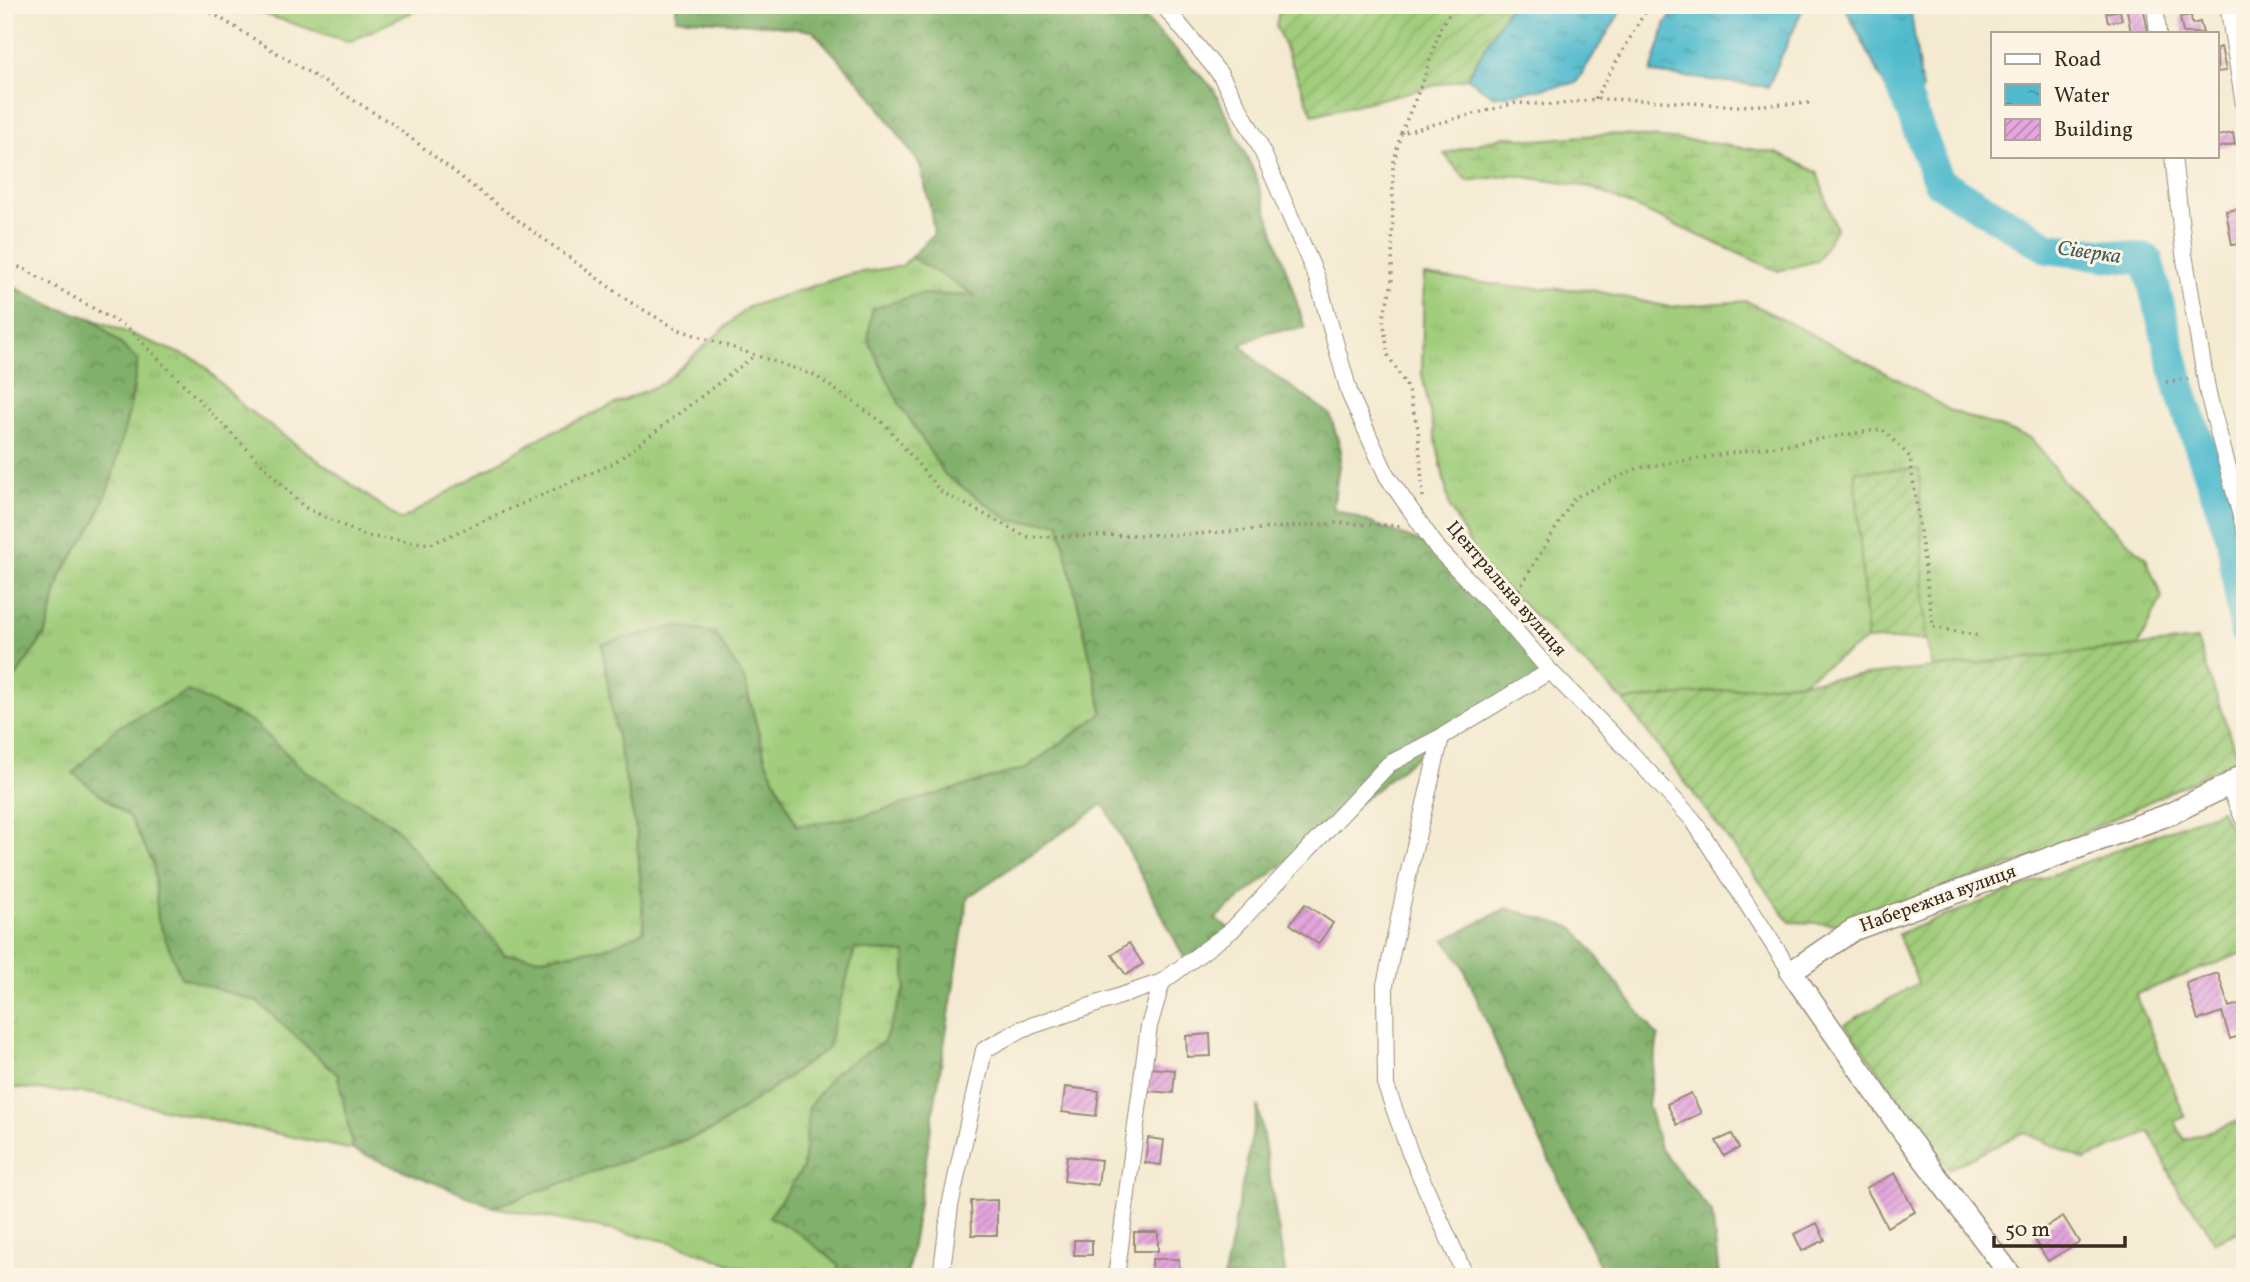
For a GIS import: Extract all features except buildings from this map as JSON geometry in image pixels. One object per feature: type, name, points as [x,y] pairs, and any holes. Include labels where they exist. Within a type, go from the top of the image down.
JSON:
[{"type":"street","name":"Центральна вулиця","points":[[1163,5],[1220,74],[1259,144],[1317,278],[1350,394],[1387,476],[1438,549],[1693,820],[1791,972]]},
{"type":"street","points":[[2155,5],[2158,32]]},
{"type":"street","points":[[2228,5],[2245,111]]},
{"type":"street","points":[[2173,158],[2184,254],[2208,394],[2245,531]]},
{"type":"street","points":[[941,1277],[950,1206],[984,1050],[1022,1029],[1162,982],[1232,930],[1389,764],[1441,737],[1550,671]]},
{"type":"street","points":[[1441,737],[1385,985],[1386,1086],[1410,1153],[1466,1277]]},
{"type":"street","points":[[2236,779],[2245,822]]},
{"type":"street","name":"Набережна вулиця","points":[[1791,972],[1853,930],[2170,814],[2236,779]]},
{"type":"street","points":[[1791,972],[1902,1130],[2012,1277]]},
{"type":"street","points":[[1116,1277],[1149,1026],[1162,982]]},
{"type":"path","points":[[199,5],[394,125],[501,208],[630,302],[677,328],[814,375],[886,424],[940,491],[1027,537],[1196,534],[1338,523],[1425,528],[1418,428],[1407,387],[1388,355],[1384,318],[1392,283],[1392,165],[1401,133],[1441,27],[1455,5]]},
{"type":"path","points":[[1595,99],[1649,5]]},
{"type":"path","points":[[1401,133],[1516,103],[1554,105],[1595,99],[1737,106],[1812,103]]},
{"type":"path","points":[[5,262],[22,268],[128,328],[304,507],[365,536],[430,544],[614,463],[754,356]]},
{"type":"path","points":[[2166,382],[2189,379]]},
{"type":"path","points":[[1503,616],[1574,498],[1638,468],[1882,429],[1910,457],[1933,627],[1980,636]]},
{"type":"green space","points":[[236,5],[427,5],[349,42]]},
{"type":"green space","points":[[676,5],[1132,5],[1213,88],[1255,174],[1305,328],[1267,332],[1241,345],[1260,365],[1330,414],[1341,450],[1333,508],[1438,549],[1550,671],[1441,737],[1215,919],[1232,930],[1188,965],[1104,804],[968,897],[907,1277],[839,1277],[838,1264],[796,1231],[769,1217],[803,1168],[809,1107],[833,1074],[884,1041],[905,989],[905,953],[855,949],[827,1049],[713,1130],[494,1207],[353,1150],[338,1075],[258,1002],[181,977],[158,920],[154,865],[130,818],[73,773],[116,728],[188,691],[254,723],[305,771],[392,824],[505,954],[541,958],[609,947],[644,931],[637,835],[612,712],[602,644],[677,626],[715,633],[744,679],[766,761],[797,826],[863,816],[1026,768],[1103,713],[1059,522],[1011,521],[945,475],[899,403],[868,340],[872,309],[919,294],[976,296],[911,257],[934,234],[920,165],[870,94],[813,31],[676,18]]},
{"type":"green space","points":[[1280,5],[1510,5],[1467,78],[1313,115],[1276,26]]},
{"type":"green space","points":[[1609,134],[1697,141],[1777,153],[1817,172],[1836,229],[1817,261],[1778,271],[1590,187],[1512,175],[1467,181],[1444,154],[1505,136],[1536,140]]},
{"type":"green space","points":[[911,257],[978,296],[919,294],[1011,521],[1059,522],[1103,713],[1026,768],[863,816],[797,826],[766,761],[744,679],[602,644],[612,712],[637,835],[644,932],[609,947],[541,958],[505,955],[392,824],[305,771],[254,723],[73,773],[130,817],[154,865],[158,920],[181,977],[258,1002],[338,1075],[353,1150],[94,1094],[5,1087],[5,692],[46,633],[61,575],[96,520],[112,478],[130,407],[138,360],[93,319],[199,361],[244,407],[401,520],[545,435],[663,383],[748,307],[850,274],[902,266]]},
{"type":"green space","points":[[1424,275],[1512,287],[1591,290],[1669,307],[1747,301],[1907,384],[1949,410],[2031,438],[2066,484],[2146,558],[2162,597],[2138,646],[1933,668],[1926,640],[1855,471],[1867,640],[1801,682],[1624,701],[1482,566],[1450,508],[1422,374]]},
{"type":"green space","points":[[5,283],[55,307],[93,319],[138,360],[130,407],[112,478],[96,520],[61,575],[46,633],[5,692]]},
{"type":"green space","points":[[1919,469],[1926,640],[1867,640],[1855,471]]},
{"type":"green space","points":[[2197,640],[2238,759],[2031,858],[1843,924],[1790,922],[1624,701]]},
{"type":"green space","points":[[2221,810],[2245,859],[2245,952],[2136,994],[2185,1117],[2175,1121],[2184,1140],[2245,1119],[2245,1229],[2214,1242],[2195,1209],[2181,1196],[2150,1132],[2085,1160],[2024,1132],[1949,1169],[1845,1024],[1918,983],[1898,934]]},
{"type":"green space","points":[[1506,908],[1575,928],[1658,1037],[1648,1104],[1660,1148],[1712,1213],[1719,1277],[1605,1277],[1518,1095],[1462,964],[1445,940]]},
{"type":"green space","points":[[855,949],[905,953],[905,989],[884,1041],[833,1074],[809,1107],[803,1168],[770,1216],[796,1231],[838,1264],[839,1277],[765,1277],[671,1242],[494,1207],[713,1130],[827,1049]]},
{"type":"green space","points":[[1258,1105],[1286,1277],[1224,1277]]},
{"type":"water","points":[[1510,5],[1625,5],[1576,83],[1494,97],[1467,78]]},
{"type":"water","points":[[1681,5],[1814,5],[1803,8],[1768,87],[1651,73],[1666,22]]},
{"type":"water","points":[[1844,5],[1910,5],[1922,90],[1891,98]]},
{"type":"waterway","name":"Сіверка","points":[[1870,5],[1939,182],[2049,248],[2147,260],[2182,395],[2232,538],[2245,631]]}]
